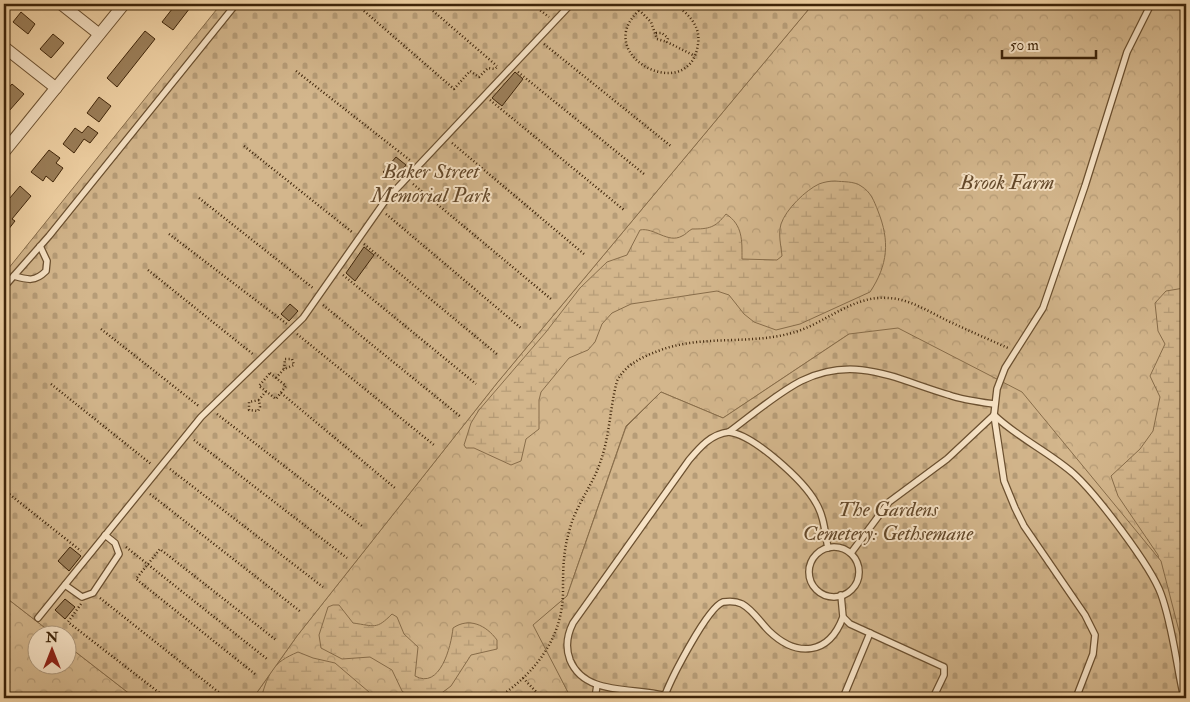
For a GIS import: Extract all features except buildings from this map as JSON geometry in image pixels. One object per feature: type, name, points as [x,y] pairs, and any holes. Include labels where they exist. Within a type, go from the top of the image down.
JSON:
[{"type":"street","points":[[61,4],[99,34]]},
{"type":"street","points":[[6,146],[124,4]]},
{"type":"street","points":[[4,47],[56,88]]},
{"type":"lane","points":[[4,288],[236,4]]},
{"type":"lane","points":[[38,618],[207,410],[293,329],[358,237],[406,178],[504,72],[571,4]]},
{"type":"lane","points":[[1076,698],[1093,654],[1095,635],[1086,615],[1024,526],[1011,500],[1004,480],[994,404],[1000,377],[1014,351],[1035,324],[1043,308],[1083,192],[1127,52],[1151,4]]},
{"type":"lane","points":[[14,276],[29,280],[39,278],[46,271],[47,261],[40,246]]},
{"type":"lane","points":[[673,698],[649,691],[597,685],[583,677],[570,658],[567,643],[573,623],[689,460],[706,442],[717,435],[729,432],[802,381],[820,374],[842,370],[881,372],[951,396],[994,404]]},
{"type":"lane","points":[[851,553],[889,502],[907,486],[947,459],[994,415]]},
{"type":"lane","points":[[994,415],[1012,431],[1078,477],[1115,523],[1152,576],[1165,608],[1184,698]]},
{"type":"lane","points":[[729,432],[741,435],[753,442],[811,495],[821,514],[828,548]]},
{"type":"lane","points":[[65,585],[79,596],[86,597],[93,593],[118,559],[119,550],[115,543],[105,535]]},
{"type":"lane","points":[[828,548],[840,548],[851,553],[858,563],[858,579],[851,590],[841,595],[832,596],[821,592],[815,587],[810,576],[811,564],[815,557],[828,548]]},
{"type":"lane","points":[[841,595],[844,617],[850,624],[942,666],[944,675],[933,698]]},
{"type":"lane","points":[[665,695],[706,620],[721,603],[734,601],[743,604],[774,636],[804,648],[818,648],[831,640],[844,617]]},
{"type":"lane","points":[[843,698],[870,633]]},
{"type":"lane","points":[[595,698],[597,685]]},
{"type":"path","points":[[356,4],[454,89],[470,72],[479,77],[488,68],[495,69],[498,66]]},
{"type":"path","points":[[425,4],[504,72]]},
{"type":"path","points":[[532,4],[554,21]]},
{"type":"path","points":[[645,5],[627,28],[625,39],[630,53],[639,62],[656,72],[667,74],[683,68],[695,56],[698,44],[697,27],[691,18],[674,4]]},
{"type":"path","points":[[640,10],[649,20],[657,39],[695,56]]},
{"type":"path","points":[[656,33],[660,32],[666,36],[667,42]]},
{"type":"path","points":[[537,38],[672,147]]},
{"type":"path","points":[[511,66],[644,174]]},
{"type":"path","points":[[296,71],[418,166]]},
{"type":"path","points":[[484,94],[624,210]]},
{"type":"path","points":[[445,137],[584,254]]},
{"type":"path","points":[[244,146],[358,237],[498,355]]},
{"type":"path","points":[[406,178],[551,299]]},
{"type":"path","points":[[199,198],[461,417]]},
{"type":"path","points":[[380,208],[522,329]]},
{"type":"path","points":[[169,234],[293,329],[434,445]]},
{"type":"path","points":[[336,269],[476,384]]},
{"type":"path","points":[[148,270],[261,361]]},
{"type":"path","points":[[498,698],[540,662],[556,630],[562,609],[563,554],[571,525],[602,457],[617,381],[621,372],[630,364],[673,346],[700,342],[758,340],[787,334],[801,330],[852,305],[881,297],[917,306],[1014,351]]},
{"type":"path","points":[[101,329],[362,526]]},
{"type":"path","points":[[276,378],[284,369],[294,365],[292,360],[285,359],[284,369]]},
{"type":"path","points":[[270,372],[286,386],[276,399],[266,391],[259,386],[270,372]]},
{"type":"path","points":[[51,384],[158,470]]},
{"type":"path","points":[[259,400],[250,402],[249,410],[258,411],[259,400],[266,391]]},
{"type":"path","points":[[281,393],[396,488]]},
{"type":"path","points":[[186,434],[347,558]]},
{"type":"path","points":[[163,463],[323,587]]},
{"type":"path","points":[[142,489],[301,612]]},
{"type":"path","points":[[4,490],[88,556]]},
{"type":"path","points":[[115,543],[129,548],[267,659]]},
{"type":"path","points":[[255,674],[136,579],[160,549],[276,640]]},
{"type":"path","points":[[93,593],[226,698]]},
{"type":"path","points":[[86,597],[68,622],[166,698]]},
{"type":"path","points":[[523,678],[542,698]]},
{"type":"green space","name":"Baker Street Memorial Park","points":[[221,4],[813,4],[497,383],[297,636],[253,698],[135,698],[78,654],[78,624],[40,624],[4,596],[4,274]]},
{"type":"green space","name":"Brook Farm","points":[[813,4],[1186,4],[1186,658],[849,334],[723,418],[661,392],[626,426],[567,596],[534,625],[571,698],[253,698],[297,636],[497,383]]},
{"type":"green space","points":[[829,181],[855,183],[864,188],[874,200],[882,222],[885,243],[884,262],[881,272],[870,292],[800,324],[776,330],[754,322],[744,314],[729,295],[717,291],[631,304],[612,313],[602,324],[595,342],[588,350],[569,358],[541,392],[539,400],[539,429],[526,439],[521,461],[511,465],[474,448],[466,448],[464,445],[471,423],[479,410],[546,332],[580,288],[607,262],[627,255],[640,230],[677,238],[692,229],[711,227],[726,214],[732,218],[739,228],[742,259],[777,260],[782,256],[780,228],[787,212],[803,195],[814,187]]},
{"type":"green space","points":[[1184,288],[1186,290],[1186,660],[1164,589],[1158,555],[1118,496],[1111,476],[1140,449],[1153,431],[1160,397],[1150,376],[1165,344],[1158,331],[1155,303],[1166,291]]},
{"type":"green space","name":"The Gardens Cemetery: Gethsemane","points":[[898,328],[1022,392],[1161,561],[1186,658],[1186,698],[571,698],[533,625],[567,596],[626,427],[661,392],[723,418],[849,334]]},
{"type":"green space","points":[[4,596],[40,624],[28,624],[28,674],[78,674],[78,654],[135,698],[4,698]]},
{"type":"green space","points":[[339,605],[353,623],[375,626],[382,623],[392,614],[397,617],[404,634],[418,647],[415,676],[424,679],[431,677],[443,664],[450,645],[453,628],[459,625],[465,623],[477,624],[488,630],[497,640],[497,649],[471,655],[451,686],[435,698],[407,695],[402,691],[392,670],[370,657],[342,659],[321,648],[319,635],[328,607]]},
{"type":"green space","points":[[298,652],[335,663],[376,698],[261,698],[266,681],[273,669],[282,660]]}]
